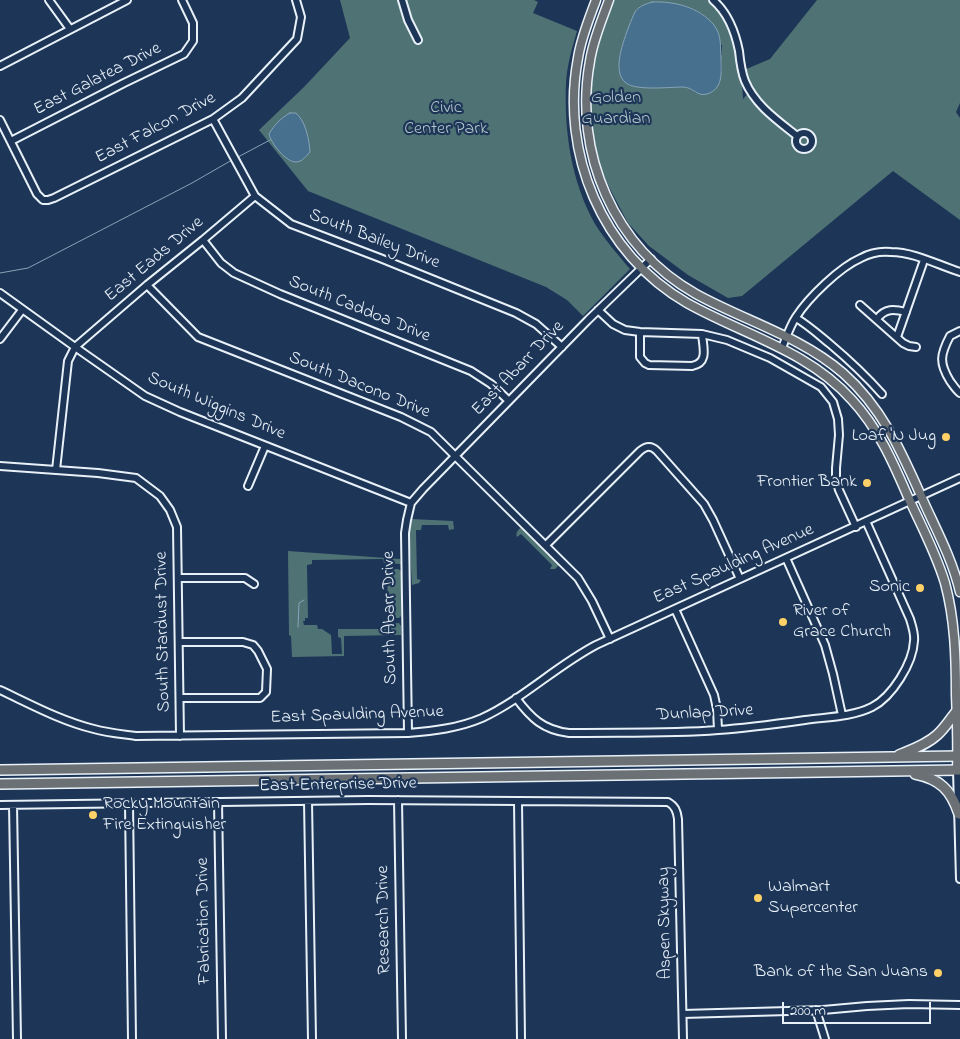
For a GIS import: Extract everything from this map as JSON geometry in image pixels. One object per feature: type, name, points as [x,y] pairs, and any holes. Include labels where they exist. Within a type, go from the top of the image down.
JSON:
[{"type":"highway","points":[[894,758],[927,743],[942,731],[957,711]]},
{"type":"highway","points":[[0,770],[959,756]]},
{"type":"highway","points":[[0,784],[959,770]]},
{"type":"highway","points":[[902,771],[923,776],[939,783],[951,795],[959,814]]},
{"type":"main road","points":[[596,0],[582,40],[575,75],[574,114],[578,145],[587,183],[599,209],[621,244],[642,268],[666,289],[718,319],[782,348],[807,362],[844,391],[859,408],[882,442],[939,566],[948,594],[954,641],[959,770]]},
{"type":"main road","points":[[609,0],[594,43],[587,76],[586,114],[590,143],[599,179],[610,204],[631,236],[651,259],[674,279],[696,294],[787,337],[813,352],[838,369],[869,400],[893,436],[948,556],[960,592]]},
{"type":"street","points":[[49,0],[70,29]]},
{"type":"street","points":[[0,66],[127,0]]},
{"type":"street","name":"East Galatea Drive","points":[[11,141],[184,54],[193,41],[193,23],[182,0]]},
{"type":"street","name":"East Falcon Drive","points":[[11,141],[37,194],[43,200],[54,198],[213,119],[242,98],[297,39],[301,17],[296,0]]},
{"type":"street","points":[[402,0],[408,20],[418,40]]},
{"type":"street","points":[[713,0],[726,14],[732,28],[737,42],[742,73],[750,91],[762,107],[797,136]]},
{"type":"street","name":"South Bailey Drive","points":[[213,119],[255,196],[291,224],[527,318],[544,330],[562,347]]},
{"type":"street","points":[[0,120],[11,141]]},
{"type":"street","name":"East Eads Drive","points":[[75,347],[255,196]]},
{"type":"street","name":"South Caddoa Drive","points":[[203,240],[221,263],[234,273],[280,294],[471,371],[491,384],[509,400]]},
{"type":"street","points":[[782,348],[796,318],[806,304],[821,288],[860,258],[871,254],[892,252],[910,255],[960,272]]},
{"type":"street","name":"East Abarr Drive","points":[[411,503],[509,400],[651,259]]},
{"type":"street","points":[[897,337],[924,260]]},
{"type":"street","name":"South Dacono Drive","points":[[147,285],[198,337],[401,417],[431,432],[570,569],[583,585],[610,639]]},
{"type":"street","name":"South Wiggins Drive","points":[[0,293],[145,396],[180,412],[411,503]]},
{"type":"street","points":[[860,305],[903,343],[916,347]]},
{"type":"street","points":[[0,339],[22,310]]},
{"type":"street","points":[[598,310],[625,330],[702,334],[727,340],[770,358],[821,387],[833,402],[838,419],[839,435],[836,479],[856,527]]},
{"type":"street","points":[[877,320],[885,311],[898,310],[906,312]]},
{"type":"street","points":[[796,318],[842,354],[882,394]]},
{"type":"street","points":[[960,331],[950,336],[942,359],[944,371],[960,393]]},
{"type":"street","points":[[640,332],[640,357],[643,362],[649,365],[698,365],[703,358],[702,334]]},
{"type":"street","points":[[0,466],[56,470],[68,361],[75,347]]},
{"type":"street","points":[[248,486],[265,446]]},
{"type":"street","points":[[546,545],[640,451],[650,446],[658,451],[702,500],[740,579]]},
{"type":"street","name":"South Stardust Drive","points":[[56,470],[136,478],[160,496],[170,510],[177,527],[180,736]]},
{"type":"street","name":"East Spaulding Avenue","points":[[0,690],[55,716],[93,729],[136,736],[408,733],[440,730],[466,724],[491,713],[575,657],[610,639],[960,478]]},
{"type":"street","name":"South Abarr Drive","points":[[408,733],[405,542],[411,503]]},
{"type":"street","name":"Dunlap Drive","points":[[516,698],[524,709],[541,725],[558,732],[569,733],[718,730],[842,715],[873,706],[888,695],[897,683],[914,642],[913,629],[907,613],[866,521]]},
{"type":"street","points":[[786,558],[825,645],[834,674],[842,715]]},
{"type":"street","points":[[178,578],[245,578],[254,584]]},
{"type":"street","points":[[675,609],[714,694],[718,730]]},
{"type":"street","points":[[179,642],[243,642],[253,645],[267,669],[266,692],[260,698],[180,698]]},
{"type":"street","points":[[959,770],[960,879]]},
{"type":"street","name":"East Enterprise Drive","points":[[0,805],[398,800],[518,802],[662,801],[668,802],[674,807]]},
{"type":"street","name":"Research Drive","points":[[398,800],[402,1039]]},
{"type":"street","points":[[308,801],[312,1039]]},
{"type":"street","name":"Fabrication Drive","points":[[218,802],[222,1039]]},
{"type":"street","points":[[518,802],[521,1039]]},
{"type":"street","points":[[129,804],[132,1039]]},
{"type":"street","points":[[13,805],[17,1039]]},
{"type":"street","name":"Aspen Skyway","points":[[674,807],[677,811],[679,826],[683,1039]]},
{"type":"street","points":[[683,1014],[816,1010],[874,1005],[960,1004]]},
{"type":"street","points":[[816,1010],[825,1039]]},
{"type":"green space","name":"Civic Center Park","points":[[340,0],[534,0],[538,2],[533,13],[577,31],[566,83],[566,119],[575,173],[580,191],[595,224],[607,242],[630,269],[583,316],[567,300],[546,287],[308,191],[259,130],[304,87],[350,38]]},
{"type":"green space","name":"Golden Guardian","points":[[613,0],[708,0],[719,9],[731,30],[742,82],[743,99],[750,91],[744,70],[770,59],[817,0],[960,0],[960,103],[956,112],[960,118],[960,220],[893,171],[742,296],[728,298],[688,275],[649,246],[628,223],[611,191],[600,167],[588,100],[591,65],[599,33]],"holes":[[[690,8],[702,14],[714,26],[722,46],[722,71],[696,93],[688,87],[628,85]]]},
{"type":"green space","points":[[411,519],[453,521],[454,529],[449,530],[448,525],[422,525],[421,530],[416,530],[417,579],[421,580],[419,583],[412,585],[409,533]]},
{"type":"green space","points":[[523,526],[560,564],[555,569],[550,569],[552,565],[521,534],[517,537],[517,532]]},
{"type":"green space","points":[[288,551],[400,559],[401,564],[384,563],[383,559],[312,560],[312,564],[307,565],[308,618],[305,618],[305,621],[303,621],[304,625],[317,625],[318,629],[322,629],[331,635],[332,654],[342,654],[341,638],[338,637],[338,629],[387,629],[388,624],[399,623],[401,635],[344,636],[344,656],[292,657],[291,636],[289,635]]},
{"type":"green space","points":[[387,569],[398,569],[401,571],[401,616],[399,618],[388,618],[390,613],[388,612]]},
{"type":"water","points":[[652,2],[686,6],[708,19],[717,29],[721,68],[719,84],[712,92],[704,95],[683,87],[637,87],[626,83],[622,78],[619,71],[620,56],[629,26],[637,10]]},
{"type":"water","points":[[290,113],[296,113],[305,126],[309,142],[310,152],[297,162],[288,159],[280,152],[269,134],[278,122]]},
{"type":"waterway","points":[[238,157],[270,140]]},
{"type":"waterway","points":[[0,273],[28,268],[192,183],[232,160]]},
{"type":"waterway","points":[[298,627],[299,603],[304,600]]},
{"type":"place","name":"Loaf 'N Jug","points":[[946,437]]},
{"type":"place","name":"Frontier Bank","points":[[867,483]]},
{"type":"place","name":"Sonic","points":[[920,588]]},
{"type":"place","name":"River of Grace Church","points":[[783,622]]},
{"type":"place","name":"Rocky Mountain Fire Extinguisher","points":[[93,815]]},
{"type":"place","name":"Walmart Supercenter","points":[[758,898]]},
{"type":"place","name":"Bank of the San Juans","points":[[938,973]]}]
